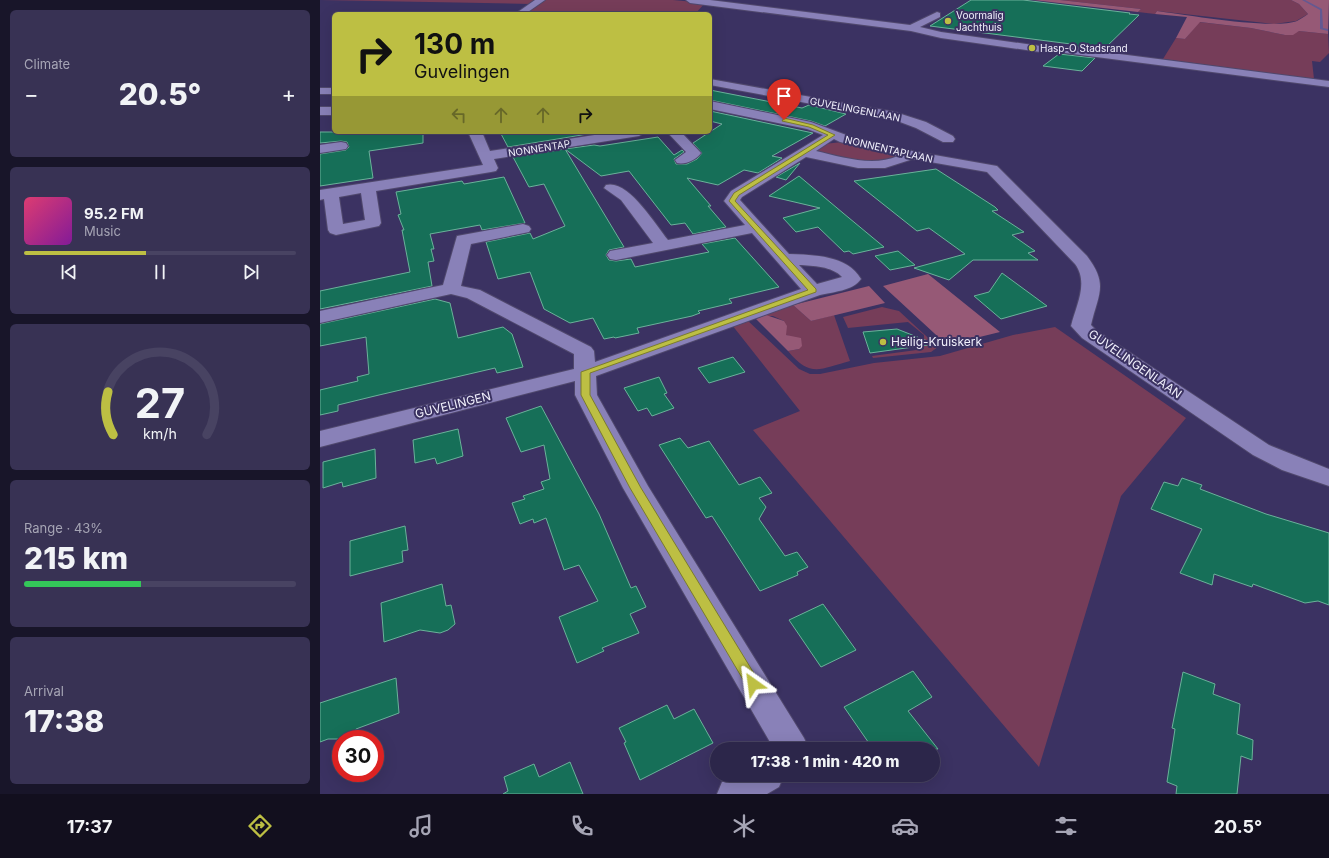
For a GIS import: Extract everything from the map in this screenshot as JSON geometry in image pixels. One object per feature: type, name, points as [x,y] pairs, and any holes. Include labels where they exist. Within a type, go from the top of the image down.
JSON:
[{"type":"street","points":[[522,12],[541,0]]},
{"type":"street","points":[[690,0],[911,28],[941,35],[1040,49],[1046,52],[1302,85],[1329,92]]},
{"type":"street","points":[[911,28],[937,15]]},
{"type":"street","name":"GUVELINGENLAAN","points":[[712,82],[895,116],[921,124],[948,139]]},
{"type":"street","points":[[1302,85],[1329,84]]},
{"type":"street","points":[[320,91],[332,91]]},
{"type":"street","name":"NONNENTAPLAAN","points":[[712,105],[811,126],[832,135],[912,155],[973,160]]},
{"type":"street","points":[[320,111],[332,111]]},
{"type":"street","points":[[368,188],[373,223],[336,230],[326,194],[491,168],[476,134]]},
{"type":"street","name":"NONNENTAP","points":[[486,156],[626,134]]},
{"type":"street","points":[[677,135],[694,153],[682,160]]},
{"type":"street","points":[[813,291],[754,228],[732,201],[736,194],[832,135]]},
{"type":"street","points":[[320,149],[341,146]]},
{"type":"street","points":[[804,152],[870,166],[903,160],[912,155]]},
{"type":"street","name":"GUVELINGENLAAN","points":[[973,160],[992,170],[1081,260],[1090,272],[1092,287],[1084,310],[1081,326],[1089,334],[1261,450],[1290,464],[1329,478]]},
{"type":"street","points":[[611,188],[626,197],[664,246]]},
{"type":"street","points":[[616,255],[754,228]]},
{"type":"street","points":[[452,289],[463,240],[523,229]]},
{"type":"street","name":"GUVELINGEN","points":[[320,439],[586,372],[813,291],[845,283],[852,279],[851,274],[842,267],[810,260],[783,259]]},
{"type":"street","points":[[320,317],[452,289],[473,294],[584,351],[586,395],[636,488],[788,742]]},
{"type":"street","points":[[736,794],[756,782]]},
{"type":"shaded area","points":[[320,0],[537,0],[531,4]]},
{"type":"shaded area","points":[[544,0],[673,0],[705,3],[697,12],[525,12]]},
{"type":"shaded area","points":[[1033,0],[1060,0],[1141,9],[1138,12]]},
{"type":"shaded area","points":[[1060,0],[1291,0],[1299,4],[1308,14],[1296,21],[1274,24],[1157,11],[1155,14],[1138,12],[1141,9]]},
{"type":"shaded area","points":[[1291,0],[1329,0],[1328,34],[1299,31],[1293,35],[1285,35],[1251,28],[1200,22],[1185,39],[1176,38],[1187,17],[1155,14],[1157,11],[1250,23],[1285,23],[1297,21],[1308,14],[1299,4]]},
{"type":"shaded area","points":[[1199,22],[1251,28],[1285,35],[1299,31],[1328,34],[1329,53],[1320,62],[1312,61],[1314,79],[1163,59],[1176,38],[1185,39]]},
{"type":"shaded area","points":[[842,142],[899,156],[878,161],[867,161],[846,159],[814,151],[824,144]]},
{"type":"shaded area","points":[[928,274],[1000,332],[947,345],[883,286]]},
{"type":"shaded area","points":[[869,286],[885,303],[811,321],[793,305]]},
{"type":"shaded area","points":[[793,305],[811,321],[834,315],[850,361],[816,369],[809,368],[796,360],[788,351],[799,349],[792,337],[786,335],[784,321],[773,316],[760,316]]},
{"type":"shaded area","points":[[882,307],[899,311],[938,347],[931,352],[873,358],[872,356],[924,349],[924,335],[908,322],[848,328],[843,317]]},
{"type":"shaded area","points":[[766,315],[784,321],[787,326],[786,335],[801,338],[802,346],[799,349],[788,351],[756,319]]},
{"type":"shaded area","points":[[746,319],[799,369],[810,374],[820,374],[874,363],[940,356],[1013,335],[1055,327],[1186,418],[1121,496],[1039,767],[753,430],[800,411],[732,325]]},
{"type":"building","points":[[971,0],[1023,0],[1139,15],[1103,50],[1069,46],[1071,44],[930,26]]},
{"type":"building","points":[[1059,54],[1095,58],[1082,71],[1043,66]]},
{"type":"building","points":[[712,90],[802,108],[809,105],[846,114],[825,126],[811,121],[712,100]]},
{"type":"building","points":[[712,111],[813,133],[772,156],[782,158],[758,173],[744,170],[718,185],[687,178],[711,206],[708,206],[726,227],[693,234],[685,223],[671,225],[629,171],[601,176],[565,149],[594,145],[600,146],[658,137],[674,155],[682,150],[684,152],[674,159],[676,164],[687,164],[697,159],[702,153],[693,143],[707,134],[712,134],[712,131],[722,124],[712,122]]},
{"type":"building","points":[[320,132],[332,132],[332,134],[423,134],[423,143],[369,151],[373,178],[320,186],[320,154],[346,150],[349,147],[347,142],[341,141],[320,143]]},
{"type":"building","points":[[501,134],[588,134],[508,147]]},
{"type":"building","points":[[565,149],[624,247],[609,250],[606,255],[609,260],[616,261],[631,259],[635,267],[709,252],[702,244],[735,238],[779,287],[729,299],[732,303],[698,311],[700,313],[692,316],[637,328],[639,333],[615,338],[604,339],[593,318],[570,323],[544,309],[530,272],[498,279],[486,242],[530,233],[533,239],[565,226],[544,184],[529,187],[513,157]]},
{"type":"building","points":[[800,163],[786,180],[776,177]]},
{"type":"building","points":[[936,169],[995,207],[998,210],[992,211],[1024,232],[1012,235],[1035,251],[1028,253],[1038,260],[973,260],[949,280],[914,268],[965,254],[929,228],[917,231],[854,181]]},
{"type":"building","points":[[799,176],[884,247],[853,254],[849,251],[844,252],[818,227],[796,232],[783,218],[820,208],[769,196]]},
{"type":"building","points":[[504,177],[525,223],[482,230],[480,225],[430,234],[434,249],[431,249],[434,261],[428,262],[432,286],[320,309],[320,291],[410,272],[402,230],[404,230],[398,215],[401,214],[396,192],[462,181],[464,184]]},
{"type":"building","points":[[898,251],[915,265],[890,270],[875,256]]},
{"type":"building","points":[[1002,273],[1047,306],[1001,319],[974,296],[989,292]]},
{"type":"building","points":[[435,299],[450,303],[458,338],[503,327],[512,334],[523,367],[497,373],[495,368],[379,395],[338,405],[338,411],[320,415],[320,390],[358,381],[357,377],[369,374],[366,337],[320,346],[320,324]]},
{"type":"building","name":"Heilig-Kruiskerk","points":[[897,329],[935,344],[870,353],[863,332]]},
{"type":"building","points":[[733,357],[745,372],[709,383],[698,368]]},
{"type":"building","points":[[659,377],[667,393],[664,394],[674,408],[652,416],[647,408],[638,411],[624,388]]},
{"type":"building","points":[[541,406],[599,514],[631,588],[636,586],[646,607],[630,614],[639,633],[602,648],[604,651],[577,663],[559,617],[598,601],[579,565],[564,570],[546,518],[534,523],[533,519],[520,524],[512,503],[525,499],[523,496],[544,489],[541,482],[550,479],[544,445],[521,452],[506,418]]},
{"type":"building","points":[[458,429],[463,456],[437,464],[435,458],[415,463],[413,440]]},
{"type":"building","points":[[680,438],[688,448],[709,441],[739,485],[760,477],[772,493],[759,498],[766,507],[759,519],[785,556],[797,552],[808,567],[797,572],[798,575],[760,591],[712,516],[706,518],[659,445]]},
{"type":"building","points":[[375,449],[376,478],[343,487],[342,482],[323,488],[323,462]]},
{"type":"building","points":[[1182,478],[1202,485],[1200,489],[1266,514],[1329,533],[1329,605],[1318,601],[1305,603],[1253,584],[1252,587],[1214,574],[1212,585],[1180,573],[1202,529],[1151,509],[1164,482],[1178,486]]},
{"type":"building","points":[[405,526],[408,550],[402,551],[403,562],[350,576],[350,541]]},
{"type":"building","points":[[442,584],[446,606],[451,605],[455,624],[448,630],[440,633],[420,630],[384,642],[381,603]]},
{"type":"building","points":[[823,604],[856,650],[821,667],[789,620]]},
{"type":"building","points":[[913,671],[932,697],[908,711],[932,742],[868,742],[844,707]]},
{"type":"building","points":[[1183,672],[1215,684],[1213,694],[1240,704],[1237,734],[1253,740],[1252,760],[1241,756],[1237,794],[1176,794],[1177,786],[1167,782],[1175,729],[1172,728]]},
{"type":"building","points":[[396,678],[399,713],[356,730],[332,730],[332,739],[320,742],[320,703]]},
{"type":"building","points":[[667,705],[674,719],[694,709],[712,742],[640,780],[624,743],[626,742],[619,728]]},
{"type":"building","points":[[570,762],[583,794],[503,794],[508,791],[504,777],[534,764],[539,777]]},
{"type":"waterway","points":[[1303,0],[1321,10],[1322,29],[1327,30]]},
{"type":"place","name":"Voormalig Jachthuis","points":[[948,21]]},
{"type":"place","name":"Hasp-O Stadsrand","points":[[1032,48]]},
{"type":"place","name":"Heilig-Kruiskerk","points":[[883,342]]},
{"type":"route","points":[[753,684],[636,488],[586,395],[586,372],[813,291],[754,228],[732,201],[736,194],[832,135],[824,130],[784,120]]}]
